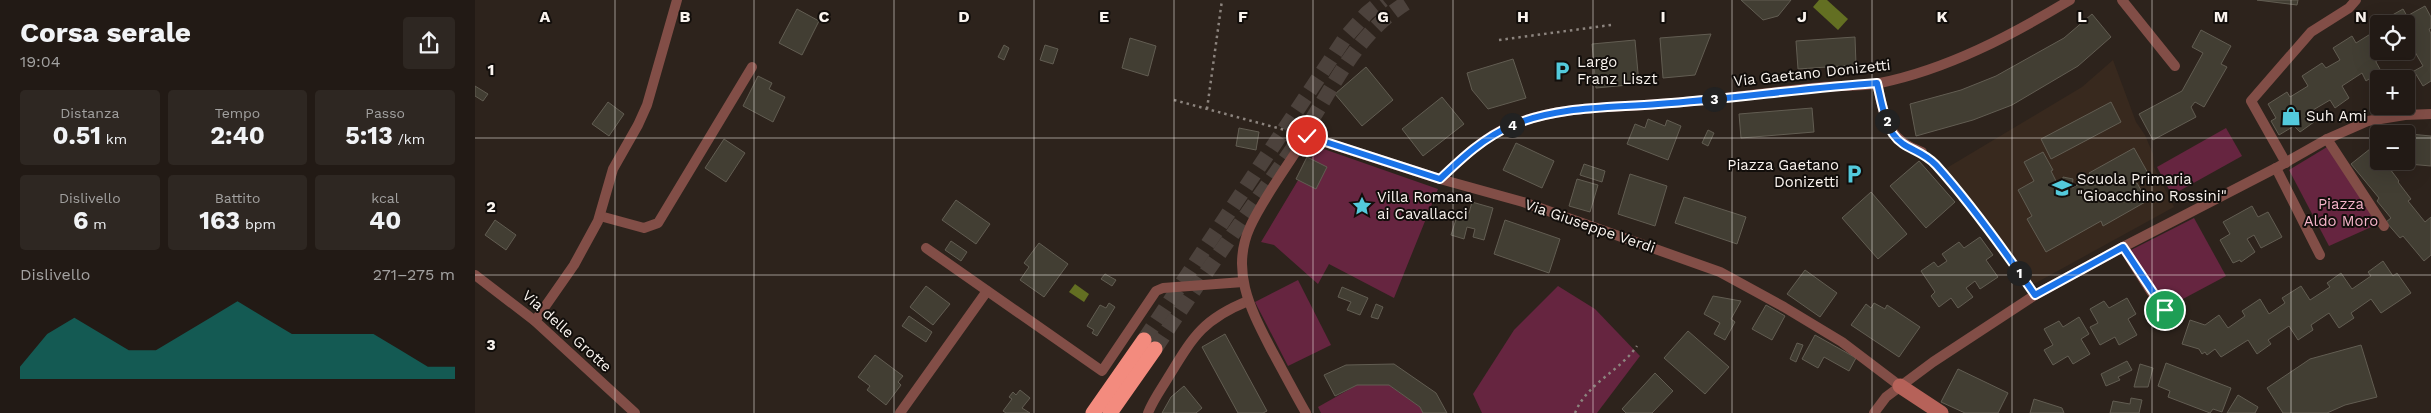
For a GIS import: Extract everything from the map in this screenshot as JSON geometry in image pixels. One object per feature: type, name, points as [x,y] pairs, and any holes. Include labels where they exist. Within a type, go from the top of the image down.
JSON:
[{"type":"highway","points":[[1093,413],[1150,344],[1110,413]]},
{"type":"main road","name":"Via Giuseppe Verdi","points":[[1900,386],[1941,413]]},
{"type":"street","points":[[535,321],[574,265],[600,216],[613,169],[647,105],[677,0]]},
{"type":"street","name":"Via Gaetano Donizetti","points":[[1440,179],[1465,156],[1493,135],[1511,126],[1545,115],[1576,110],[1659,104],[1813,87],[1877,83],[1928,70],[1981,49],[2070,0]]},
{"type":"street","points":[[2122,0],[2175,66]]},
{"type":"street","points":[[2286,163],[2251,101],[2311,32],[2349,8],[2356,0]]},
{"type":"street","points":[[600,216],[641,228],[652,227],[658,223],[751,67]]},
{"type":"street","points":[[1877,83],[1886,119],[1894,134],[1905,145],[1922,152]]},
{"type":"street","points":[[1874,413],[1886,397],[1900,386],[2035,295],[2123,247],[2286,163],[2327,139],[2368,121],[2405,115],[2431,114]]},
{"type":"street","points":[[1306,413],[1248,301],[1243,282],[1242,254],[1251,226],[1307,136]]},
{"type":"street","name":"Via Giuseppe Verdi","points":[[1307,136],[1440,179],[1523,202],[1720,272],[1842,342],[1900,386]]},
{"type":"street","points":[[2327,139],[2383,226]]},
{"type":"street","points":[[2276,168],[2320,255]]},
{"type":"street","points":[[2123,247],[2161,307],[2169,312]]},
{"type":"street","points":[[926,248],[1102,370],[1156,291],[1163,288],[1243,282]]},
{"type":"street","name":"Via delle Grotte","points":[[475,275],[535,321],[635,413]]},
{"type":"street","points":[[900,413],[987,291]]},
{"type":"street","points":[[1148,413],[1192,340],[1201,329],[1225,311],[1248,301]]},
{"type":"path","points":[[1207,109],[1222,0]]},
{"type":"path","points":[[1499,40],[1611,25]]},
{"type":"path","points":[[1174,100],[1307,136]]},
{"type":"path","points":[[1922,152],[1937,166],[1984,224],[2035,295]]},
{"type":"path","points":[[1575,413],[1579,402],[1595,384],[1629,358],[1637,346]]},
{"type":"shaded area","points":[[1819,0],[1827,0],[1848,19],[1838,30],[1813,7]]},
{"type":"shaded area","name":"Scuola Primaria \"Gioacchino Rossini\"","points":[[2113,60],[2136,122],[2145,135],[2153,154],[2154,167],[2174,207],[2034,284],[1945,169],[2082,87]]},
{"type":"shaded area","points":[[1075,284],[1089,294],[1084,302],[1069,292]]},
{"type":"green space","points":[[2226,128],[2242,156],[2172,195],[2157,167]]},
{"type":"green space","points":[[1318,147],[1438,189],[1394,298],[1329,264],[1318,284],[1274,245],[1261,242]]},
{"type":"green space","name":"Piazza Aldo Moro","points":[[2327,147],[2378,224],[2329,246],[2289,170]]},
{"type":"green space","points":[[2194,218],[2226,276],[2166,308],[2131,250]]},
{"type":"green space","points":[[1298,280],[1331,345],[1288,366],[1255,302]]},
{"type":"green space","points":[[1558,286],[1595,309],[1640,356],[1597,413],[1482,413],[1473,394],[1514,330]]},
{"type":"green space","points":[[1357,385],[1389,385],[1420,407],[1423,413],[1321,413],[1318,407]]},
{"type":"building","points":[[1741,0],[1791,0],[1778,16],[1763,20]]},
{"type":"building","points":[[2257,0],[2298,0],[2297,5]]},
{"type":"building","points":[[2425,6],[2431,17],[2431,28],[2429,29],[2431,34],[2431,81],[2423,86],[2415,73],[2415,70],[2423,66],[2415,52],[2415,15],[2409,15]]},
{"type":"building","points":[[797,9],[819,21],[802,55],[779,43]]},
{"type":"building","points":[[2403,9],[2406,15],[2392,15]]},
{"type":"building","points":[[2092,14],[2111,37],[2078,66],[2012,105],[1973,120],[1916,136],[1910,104],[1961,90],[1996,76],[2064,38]]},
{"type":"building","points":[[2201,30],[2231,46],[2221,64],[2227,67],[2204,107],[2195,102],[2191,107],[2196,117],[2153,140],[2139,114],[2182,91],[2203,53],[2192,47]]},
{"type":"building","points":[[1711,34],[1695,75],[1663,78],[1660,38]]},
{"type":"building","points":[[2370,34],[2370,60],[2376,60],[2380,70],[2370,70],[2370,78],[2366,81],[2362,73],[2342,86],[2349,98],[2335,108],[2330,100],[2308,113],[2314,122],[2300,132],[2294,126],[2279,135],[2271,121],[2276,118],[2268,104],[2287,92],[2290,97],[2308,86],[2302,76],[2322,63],[2326,68],[2340,60],[2333,48],[2352,36],[2356,43]]},
{"type":"building","points":[[1855,37],[1856,65],[1798,69],[1796,41]]},
{"type":"building","points":[[1130,38],[1156,46],[1148,76],[1122,68]]},
{"type":"building","points":[[1635,40],[1639,84],[1596,88],[1592,44]]},
{"type":"building","points":[[1004,45],[1009,48],[1004,60],[998,57]]},
{"type":"building","points":[[1045,45],[1058,49],[1053,64],[1040,60]]},
{"type":"building","points":[[1513,59],[1526,98],[1488,109],[1472,90],[1467,73]]},
{"type":"building","points":[[1366,67],[1393,100],[1362,126],[1335,94]]},
{"type":"building","points":[[758,76],[772,83],[769,89],[785,97],[773,122],[743,106]]},
{"type":"building","points":[[475,86],[488,94],[483,101],[475,96]]},
{"type":"building","points":[[1442,97],[1464,124],[1423,156],[1402,129]]},
{"type":"building","points":[[608,102],[624,114],[609,136],[592,124]]},
{"type":"building","points":[[2111,102],[2121,122],[2051,159],[2041,139]]},
{"type":"building","points":[[1812,108],[1814,132],[1741,138],[1739,114]]},
{"type":"building","points":[[1648,119],[1665,126],[1667,120],[1681,126],[1668,160],[1627,144],[1635,124],[1645,128]]},
{"type":"building","points":[[1239,128],[1259,132],[1256,150],[1236,146]]},
{"type":"building","points":[[1708,130],[1714,133],[1708,146],[1702,143]]},
{"type":"building","points":[[2415,134],[2431,136],[2431,166],[2415,165]]},
{"type":"building","points":[[724,139],[745,153],[726,182],[705,168]]},
{"type":"building","points":[[1516,143],[1554,161],[1542,188],[1503,170]]},
{"type":"building","points":[[2134,148],[2149,175],[2132,184],[2137,183],[2147,201],[2103,226],[2101,221],[2046,252],[2027,219],[2032,216],[2018,190],[2034,181],[2024,162],[2043,152],[2053,170],[2051,171],[2058,185],[2062,186],[2063,177],[2073,179],[2072,188],[2091,177],[2089,173]]},
{"type":"building","points":[[2370,149],[2370,170],[2391,170],[2411,199],[2408,201],[2425,222],[2431,217],[2431,255],[2424,261],[2403,236],[2400,238],[2386,222],[2391,218],[2377,201],[2379,198],[2351,164]]},
{"type":"building","points":[[1307,157],[1327,167],[1316,189],[1296,179]]},
{"type":"building","points":[[1919,161],[1955,202],[1926,228],[1890,186]]},
{"type":"building","points":[[1584,164],[1605,171],[1602,182],[1580,175]]},
{"type":"building","points":[[1630,174],[1667,186],[1655,226],[1618,214]]},
{"type":"building","points":[[1577,179],[1598,185],[1590,212],[1569,206]]},
{"type":"building","points":[[1871,192],[1907,234],[1878,259],[1842,218]]},
{"type":"building","points":[[1684,197],[1746,217],[1737,244],[1675,223]]},
{"type":"building","points":[[956,200],[990,224],[976,244],[942,220]]},
{"type":"building","points":[[1472,202],[1493,208],[1484,240],[1473,237],[1475,229],[1467,227],[1464,239],[1451,235],[1459,210],[1469,213]]},
{"type":"building","points":[[2252,206],[2258,217],[2268,212],[2282,237],[2261,248],[2254,235],[2247,239],[2255,252],[2241,262],[2240,260],[2233,263],[2220,240],[2230,234],[2223,222]]},
{"type":"building","points":[[495,220],[516,235],[506,250],[485,235]]},
{"type":"building","points":[[1505,220],[1560,239],[1549,273],[1494,254]]},
{"type":"building","points":[[1980,237],[1993,255],[1986,260],[1998,277],[1980,289],[1975,281],[1966,288],[1973,297],[1958,308],[1951,298],[1939,307],[1931,296],[1935,292],[1921,271],[1934,262],[1938,267],[1947,261],[1942,254],[1959,242],[1964,248]]},
{"type":"building","points":[[951,241],[967,252],[961,261],[945,250]]},
{"type":"building","points":[[1039,243],[1068,264],[1044,297],[1020,280],[1029,267],[1024,263]]},
{"type":"building","points":[[2383,261],[2393,276],[2397,273],[2411,293],[2381,313],[2371,299],[2351,313],[2354,318],[2339,328],[2329,313],[2311,325],[2313,330],[2298,340],[2289,326],[2268,340],[2271,344],[2257,354],[2248,340],[2221,357],[2215,349],[2207,355],[2205,352],[2202,354],[2199,349],[2182,344],[2190,320],[2205,325],[2219,315],[2228,328],[2245,316],[2242,311],[2260,299],[2269,314],[2285,303],[2282,298],[2301,286],[2310,300],[2330,287],[2327,283],[2341,273],[2352,289],[2371,276],[2368,272]]},
{"type":"building","points":[[1805,270],[1837,293],[1820,317],[1787,294]]},
{"type":"building","points":[[1105,274],[1116,280],[1112,286],[1101,279]]},
{"type":"building","points":[[926,286],[950,304],[933,325],[910,307]]},
{"type":"building","points":[[1342,287],[1368,298],[1360,315],[1347,310],[1351,302],[1338,297]]},
{"type":"building","points":[[1713,296],[1741,301],[1731,319],[1735,322],[1725,340],[1714,334],[1720,323],[1704,314]]},
{"type":"building","points":[[2127,298],[2136,314],[2128,319],[2137,335],[2119,345],[2115,337],[2100,345],[2090,327],[2098,323],[2090,309],[2104,301],[2109,308]]},
{"type":"building","points":[[1109,303],[1115,307],[1097,336],[1092,333],[1094,330],[1087,326],[1100,305],[1106,308]]},
{"type":"building","points":[[1874,303],[1885,309],[1887,305],[1920,327],[1899,357],[1851,325],[1866,304],[1871,308]]},
{"type":"building","points":[[1376,304],[1383,307],[1378,319],[1371,317]]},
{"type":"building","points":[[1766,305],[1785,316],[1772,340],[1752,329]]},
{"type":"building","points":[[909,316],[932,332],[926,342],[902,326]]},
{"type":"building","points":[[2079,317],[2089,334],[2081,339],[2090,354],[2073,364],[2068,356],[2053,365],[2044,350],[2053,345],[2044,329],[2059,321],[2063,327]]},
{"type":"building","points":[[1688,331],[1729,367],[1705,394],[1664,358]]},
{"type":"building","points":[[1225,334],[1267,411],[1263,413],[1238,413],[1202,347]]},
{"type":"building","points":[[1815,335],[1856,358],[1849,371],[1824,357],[1818,368],[1802,359]]},
{"type":"building","points":[[1797,343],[1803,345],[1796,362],[1790,359]]},
{"type":"building","points":[[2361,345],[2377,397],[2345,405],[2327,413],[2283,413],[2267,388],[2310,359]]},
{"type":"building","points":[[875,355],[903,376],[898,382],[901,385],[886,405],[867,390],[870,386],[858,377]]},
{"type":"building","points":[[2127,361],[2132,370],[2118,377],[2120,380],[2106,386],[2101,374]]},
{"type":"building","points":[[2166,363],[2231,388],[2222,412],[2213,409],[2210,413],[2168,397],[2170,391],[2158,386]]},
{"type":"building","points":[[1394,364],[1436,393],[1447,413],[1423,413],[1420,407],[1389,385],[1357,385],[1335,396],[1324,375],[1346,365]]},
{"type":"building","points":[[2140,364],[2153,368],[2148,387],[2134,387]]},
{"type":"building","points":[[1958,369],[2008,393],[1998,413],[1965,413],[1941,402]]},
{"type":"building","points":[[1655,373],[1673,391],[1652,413],[1626,413],[1622,409]]},
{"type":"building","points":[[1184,386],[1202,408],[1196,413],[1162,413],[1171,397]]},
{"type":"building","points":[[1020,390],[1030,398],[1022,408],[1030,413],[1006,413],[1003,411],[1012,399],[1009,397],[1013,392],[1016,395]]},
{"type":"building","points":[[2238,395],[2258,407],[2255,413],[2227,413]]},
{"type":"building","points":[[2131,398],[2142,400],[2139,413],[2110,413],[2113,401],[2130,404]]},
{"type":"building","points":[[2034,399],[2062,408],[2064,413],[2030,413]]},
{"type":"tunnel","points":[[1144,340],[1345,38],[1367,13],[1383,0]]},
{"type":"tunnel","points":[[1155,349],[1298,141],[1334,82],[1359,46],[1374,29],[1411,0]]},
{"type":"place","name":"Largo Franz Liszt","points":[[1562,71]]},
{"type":"place","name":"Suh Ami","points":[[2291,116]]},
{"type":"place","name":"Piazza Gaetano Donizetti","points":[[1854,174]]},
{"type":"place","name":"Scuola Primaria \"Gioacchino Rossini\"","points":[[2062,188]]},
{"type":"place","name":"Villa Romana ai Cavallacci","points":[[1362,206]]},
{"type":"route","points":[[1307,136],[1440,179],[1465,156],[1493,135],[1521,122],[1540,116],[1563,111],[1712,99],[1813,87],[1877,83],[1886,119],[1895,136],[1905,145],[1922,152],[1937,166],[1993,236],[2035,295],[2123,247],[2161,307],[2165,310]]}]
